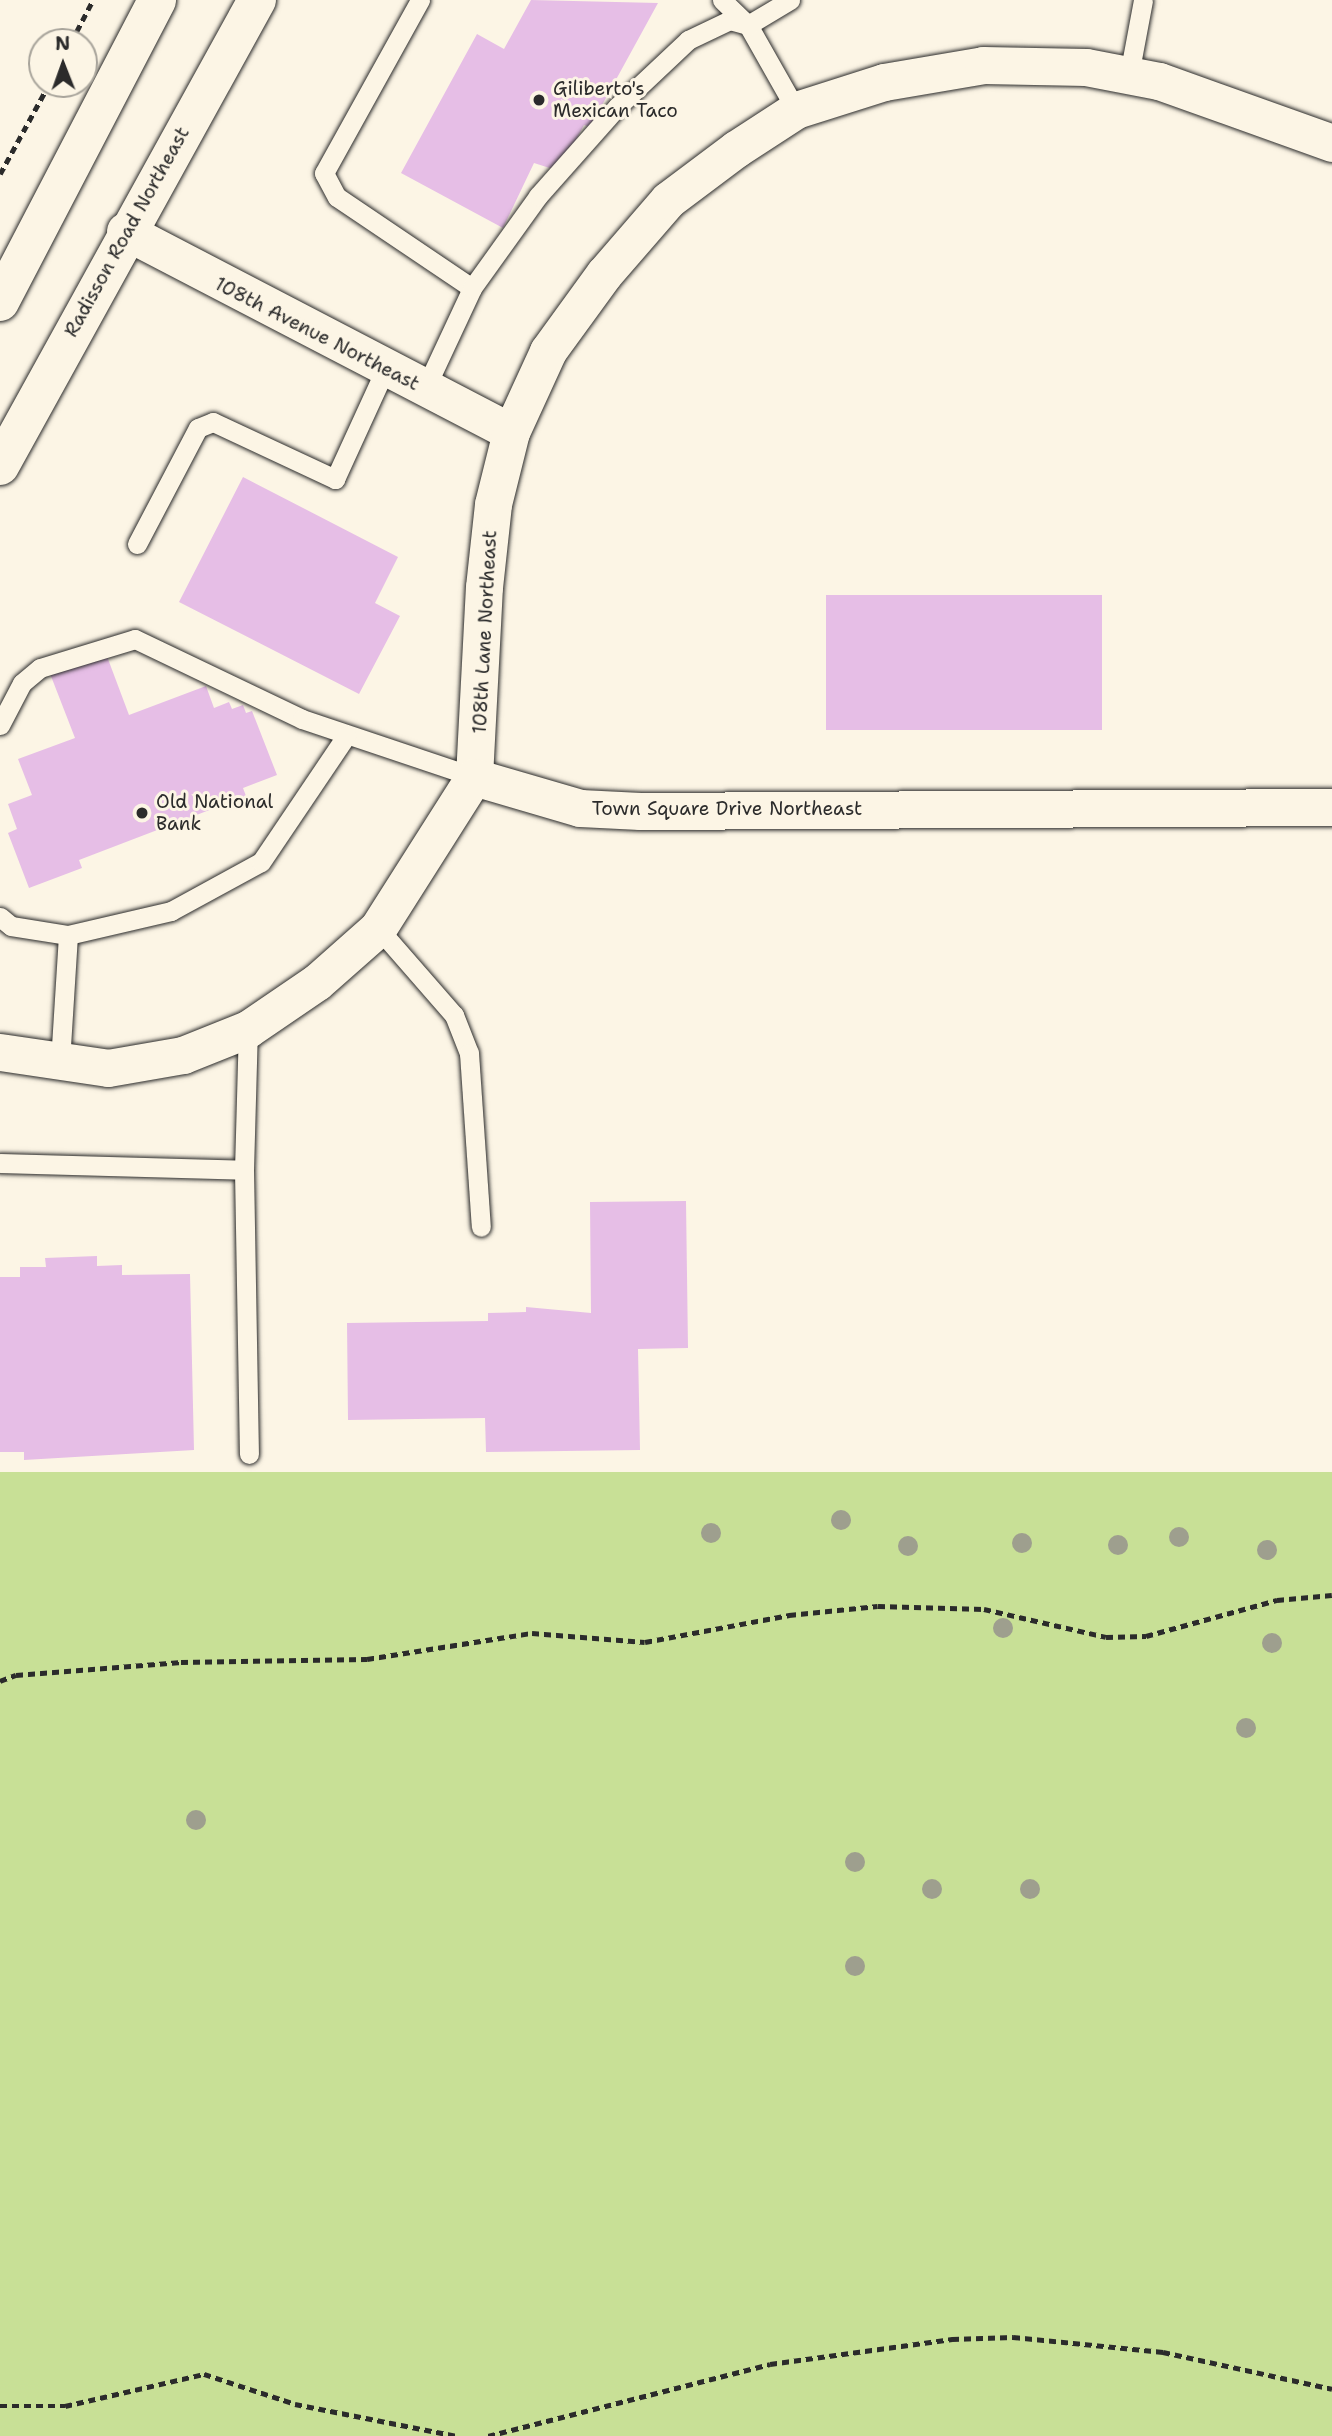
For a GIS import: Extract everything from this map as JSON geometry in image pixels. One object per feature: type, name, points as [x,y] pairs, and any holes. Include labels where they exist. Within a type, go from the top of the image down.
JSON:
[{"type":"main road","points":[[0,302],[157,0]]},
{"type":"main road","name":"Radisson Road Northeast","points":[[0,466],[125,231],[257,0]]},
{"type":"street","name":"108th Lane Northeast","points":[[474,777],[484,587],[493,504],[511,432],[548,351],[668,200],[796,110],[884,82],[983,65],[1086,67],[1129,75],[1332,143]]},
{"type":"street","name":"108th Avenue Northeast","points":[[125,231],[385,370],[511,432]]},
{"type":"street","name":"Town Square Drive Northeast","points":[[474,777],[580,808],[639,811],[1332,807]]},
{"type":"street","points":[[0,1052],[108,1068],[183,1055],[248,1029],[317,982],[378,928],[474,777]]},
{"type":"lane","points":[[420,0],[324,173],[337,197],[472,288]]},
{"type":"lane","points":[[722,0],[748,25],[796,110]]},
{"type":"lane","points":[[425,389],[472,288],[538,196],[617,107],[688,40],[730,20],[748,25],[790,0]]},
{"type":"lane","points":[[1129,75],[1143,0]]},
{"type":"lane","points":[[137,544],[198,428],[213,422],[335,480],[385,370]]},
{"type":"lane","points":[[0,726],[22,683],[40,668],[135,639],[346,736],[474,777]]},
{"type":"lane","points":[[0,917],[11,926],[68,935],[171,911],[261,862],[346,736]]},
{"type":"lane","points":[[378,928],[454,1015],[469,1053],[481,1227]]},
{"type":"lane","points":[[60,1062],[68,935]]},
{"type":"lane","points":[[248,1029],[244,1170],[249,1454]]},
{"type":"lane","points":[[0,1163],[244,1170]]},
{"type":"path","points":[[78,28],[93,0]]},
{"type":"path","points":[[0,174],[41,98]]},
{"type":"path","points":[[0,1681],[16,1675],[181,1662],[367,1659],[532,1633],[645,1642],[865,1607],[984,1609],[1106,1637],[1146,1636],[1277,1600],[1332,1595]]},
{"type":"path","points":[[488,2436],[769,2364],[952,2339],[1163,2352],[1332,2389]]},
{"type":"path","points":[[0,2406],[65,2406],[204,2374],[295,2403],[457,2436]]},
{"type":"green space","points":[[0,1472],[1332,1472],[1332,2436],[0,2436]]},
{"type":"building","points":[[531,0],[658,3],[590,127],[584,125],[559,171],[534,163],[503,228],[401,173],[477,34],[504,49]]},
{"type":"building","points":[[243,477],[398,557],[375,603],[400,616],[359,694],[179,602]]},
{"type":"building","points":[[826,595],[1102,595],[1102,730],[826,730]]},
{"type":"building","points":[[105,651],[129,715],[206,686],[214,708],[229,702],[232,709],[243,705],[246,713],[252,711],[277,775],[243,788],[246,796],[79,860],[82,868],[29,888],[8,833],[17,829],[8,804],[32,795],[18,759],[75,738],[49,671]]},
{"type":"building","points":[[686,1201],[688,1348],[638,1349],[640,1450],[486,1452],[485,1418],[348,1420],[347,1323],[488,1321],[488,1313],[526,1312],[526,1307],[591,1313],[590,1202]]},
{"type":"building","points":[[97,1256],[97,1266],[122,1265],[122,1275],[190,1274],[194,1450],[24,1460],[24,1452],[0,1452],[0,1277],[20,1277],[20,1267],[46,1267],[45,1258]]},
{"type":"place","name":"Giliberto's Mexican Taco","points":[[539,100]]},
{"type":"place","name":"Old National Bank","points":[[142,813]]}]
